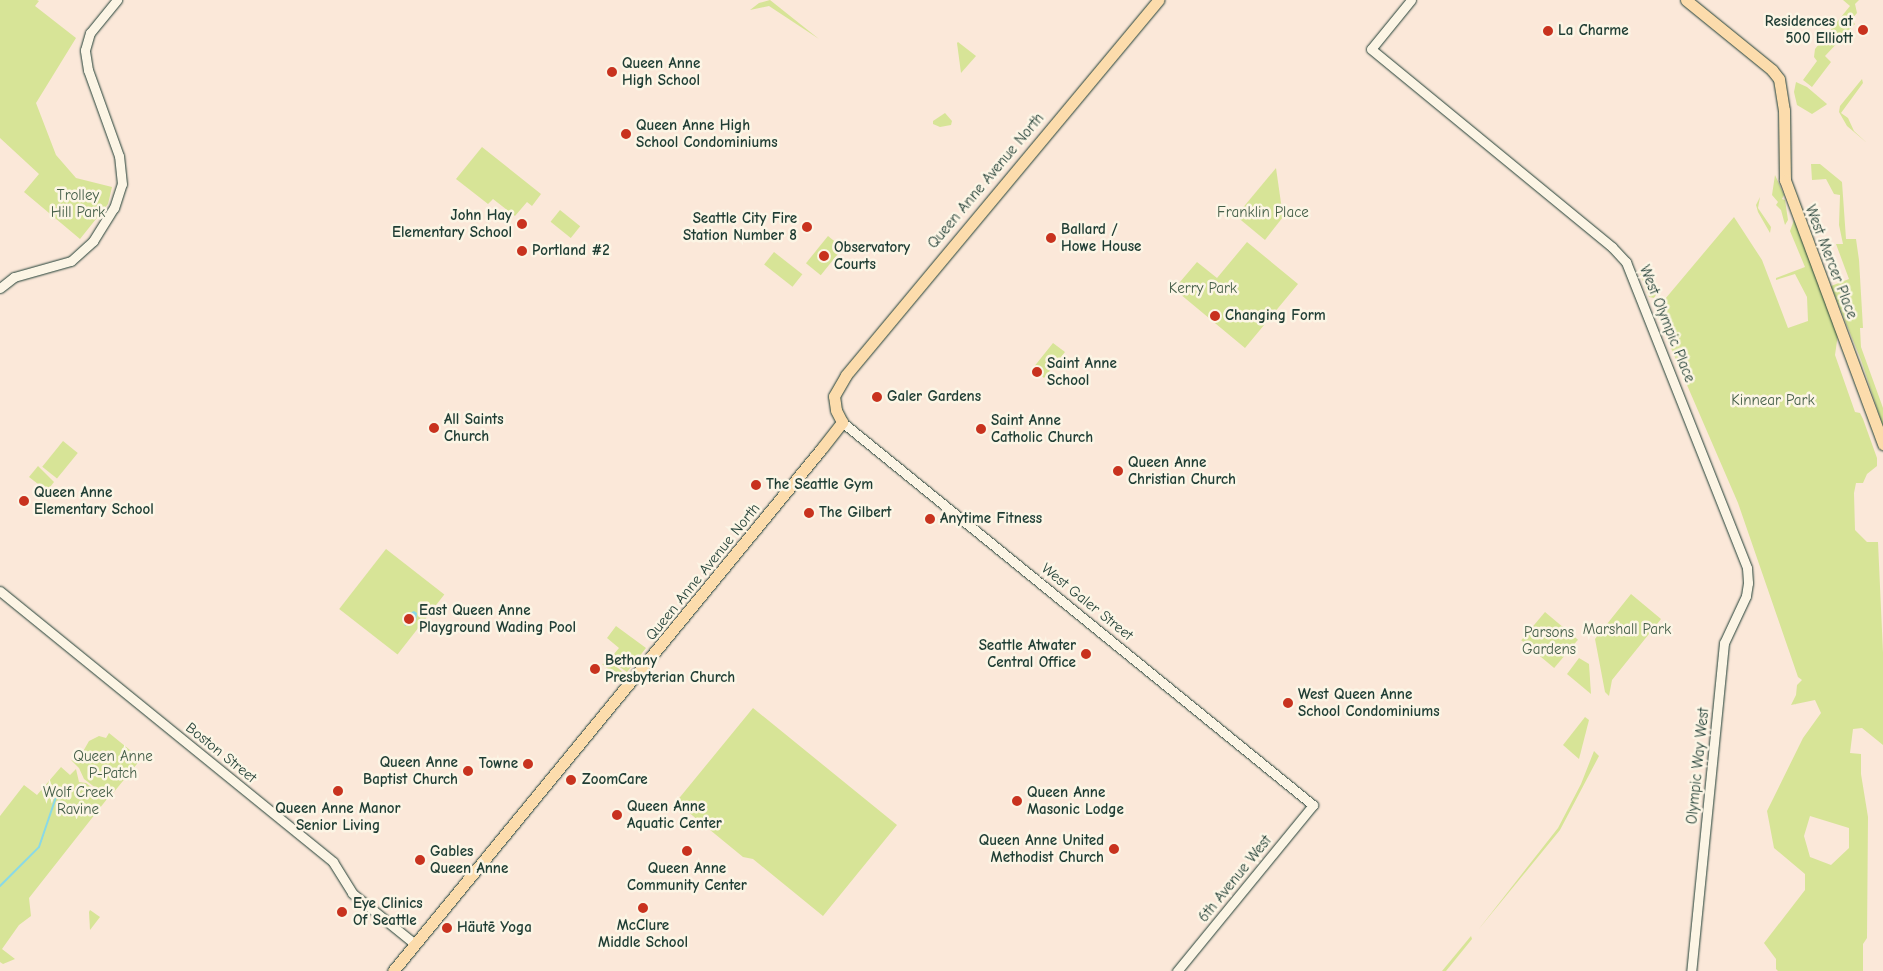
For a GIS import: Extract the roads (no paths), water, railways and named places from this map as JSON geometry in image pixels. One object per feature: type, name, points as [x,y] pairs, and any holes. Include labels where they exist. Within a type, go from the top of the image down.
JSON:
[{"type":"main road","name":"Queen Anne Avenue North","points":[[393,971],[686,616],[842,422],[836,410],[834,396],[846,375],[1158,0]]},
{"type":"main road","name":"West Mercer Place","points":[[1686,0],[1772,70],[1781,84],[1784,110],[1785,180],[1882,442]]},
{"type":"street","points":[[0,288],[20,275],[71,261],[101,230],[118,197],[122,184],[120,156],[88,70],[85,50],[90,33],[117,0]]},
{"type":"street","name":"West Olympic Place","points":[[1411,0],[1371,49],[1612,247],[1626,262],[1747,568]]},
{"type":"street","name":"West Galer Street","points":[[842,422],[1313,806]]},
{"type":"street","name":"Olympic Way West","points":[[1691,971],[1724,643],[1746,596],[1748,584],[1747,568]]},
{"type":"street","name":"Boston Street","points":[[0,591],[333,862],[356,897],[415,944]]},
{"type":"street","name":"6th Avenue West","points":[[1178,971],[1313,806]]},
{"type":"water","name":"East Queen Anne Playground Wading Pool","points":[[414,611],[417,613],[416,621],[405,626],[403,620],[405,615]]},
{"type":"waterway","points":[[0,886],[39,847],[56,797]]},
{"type":"place","name":"Residences at 500 Elliott","points":[[1863,30]]},
{"type":"place","name":"La Charme","points":[[1548,31]]},
{"type":"place","name":"Queen Anne High School","points":[[612,72]]},
{"type":"place","name":"Queen Anne High School Condominiums","points":[[626,134]]},
{"type":"place","name":"John Hay Elementary School","points":[[522,224]]},
{"type":"place","name":"Seattle City Fire Station Number 8","points":[[807,227]]},
{"type":"place","name":"Ballard / Howe House","points":[[1051,238]]},
{"type":"place","name":"Portland #2","points":[[522,251]]},
{"type":"place","name":"Observatory Courts","points":[[824,256]]},
{"type":"place","name":"Changing Form","points":[[1215,316]]},
{"type":"place","name":"Saint Anne School","points":[[1037,372]]},
{"type":"place","name":"Galer Gardens","points":[[877,397]]},
{"type":"place","name":"All Saints Church","points":[[434,428]]},
{"type":"place","name":"Saint Anne Catholic Church","points":[[981,429]]},
{"type":"place","name":"Queen Anne Christian Church","points":[[1118,471]]},
{"type":"place","name":"The Seattle Gym","points":[[756,485]]},
{"type":"place","name":"Queen Anne Elementary School","points":[[24,501]]},
{"type":"place","name":"The Gilbert","points":[[809,513]]},
{"type":"place","name":"Anytime Fitness","points":[[930,519]]},
{"type":"place","name":"East Queen Anne Playground Wading Pool","points":[[409,619]]},
{"type":"place","name":"Seattle Atwater Central Office","points":[[1086,654]]},
{"type":"place","name":"Bethany Presbyterian Church","points":[[595,669]]},
{"type":"place","name":"West Queen Anne School Condominiums","points":[[1288,703]]},
{"type":"place","name":"Towne","points":[[528,764]]},
{"type":"place","name":"Queen Anne Baptist Church","points":[[468,771]]},
{"type":"place","name":"ZoomCare","points":[[571,780]]},
{"type":"place","name":"Queen Anne Manor Senior Living","points":[[338,791]]},
{"type":"place","name":"Queen Anne Masonic Lodge","points":[[1017,801]]},
{"type":"place","name":"Queen Anne Aquatic Center","points":[[617,815]]},
{"type":"place","name":"Queen Anne United Methodist Church","points":[[1114,849]]},
{"type":"place","name":"Queen Anne Community Center","points":[[687,851]]},
{"type":"place","name":"Gables Queen Anne","points":[[420,860]]},
{"type":"place","name":"McClure Middle School","points":[[643,908]]},
{"type":"place","name":"Eye Clinics Of Seattle","points":[[342,912]]},
{"type":"place","name":"Häutē Yoga","points":[[447,928]]},
{"type":"park label","name":"Trolley Hill Park","points":[[78,204]]},
{"type":"park label","name":"Franklin Place","points":[[1263,213]]},
{"type":"park label","name":"Kerry Park","points":[[1203,289]]},
{"type":"park label","name":"Kinnear Park","points":[[1773,401]]},
{"type":"park label","name":"Marshall Park","points":[[1627,630]]},
{"type":"park label","name":"Parsons Gardens","points":[[1549,640]]},
{"type":"park label","name":"Queen Anne P-Patch","points":[[113,764]]},
{"type":"park label","name":"Wolf Creek Ravine","points":[[78,800]]}]
